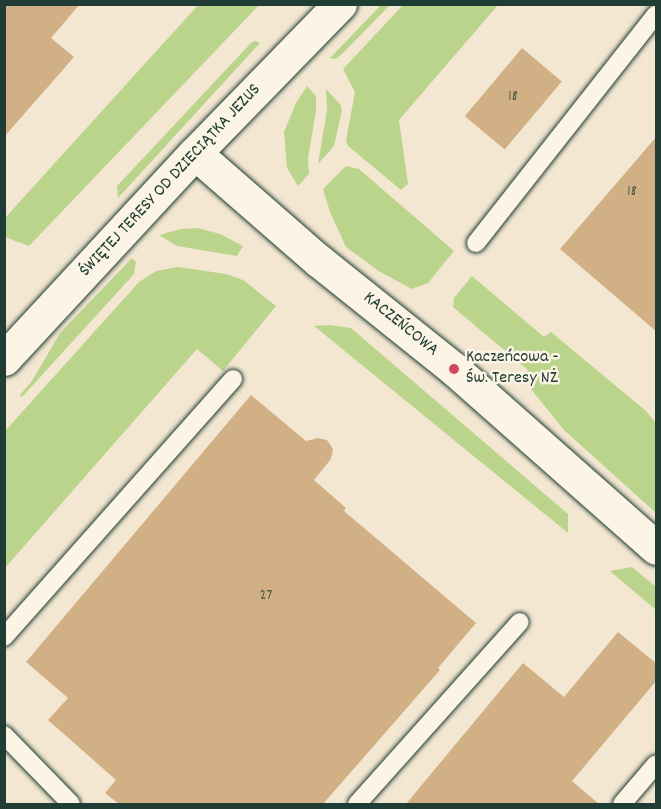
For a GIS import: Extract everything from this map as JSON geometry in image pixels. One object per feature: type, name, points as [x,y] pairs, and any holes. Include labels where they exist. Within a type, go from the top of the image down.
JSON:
[{"type":"street","name":"ŚWIĘTEJ TERESY OD DZIECIĄTKA JEZUS","points":[[4,359],[195,153],[340,4]]},
{"type":"street","name":"KACZEŃCOWA","points":[[195,153],[319,261],[445,362],[657,548]]},
{"type":"lane","points":[[476,243],[657,14]]},
{"type":"lane","points":[[4,637],[233,379]]},
{"type":"lane","points":[[357,804],[520,622]]},
{"type":"lane","points":[[4,735],[71,804]]},
{"type":"lane","points":[[622,804],[657,764]]},
{"type":"green space","points":[[404,4],[498,5],[399,120],[408,184],[401,190],[348,146],[346,140],[355,92],[343,69]]},
{"type":"green space","points":[[198,5],[259,5],[29,246],[5,237],[5,218]]},
{"type":"green space","points":[[381,5],[390,5],[344,52],[336,59],[330,58]]},
{"type":"green space","points":[[255,41],[260,43],[118,198],[117,186]]},
{"type":"green space","points":[[307,86],[316,96],[316,111],[308,158],[309,174],[298,186],[287,168],[284,132],[296,103]]},
{"type":"green space","points":[[326,89],[340,104],[342,110],[334,146],[318,164],[327,110]]},
{"type":"green space","points":[[346,166],[359,169],[454,251],[428,283],[412,289],[380,272],[346,247],[330,212],[323,189]]},
{"type":"green space","points":[[198,228],[220,234],[243,246],[237,256],[177,246],[159,235],[181,229]]},
{"type":"green space","points":[[132,258],[136,262],[134,274],[22,397],[20,395],[32,381],[60,333]]},
{"type":"green space","points":[[178,267],[226,274],[243,280],[276,306],[223,371],[197,349],[5,568],[5,431],[139,282],[156,271]]},
{"type":"green space","points":[[472,276],[544,337],[551,332],[646,411],[656,423],[656,513],[564,430],[522,378],[528,370],[453,307],[454,298]]},
{"type":"green space","points":[[330,325],[351,328],[568,514],[568,533],[314,326]]},
{"type":"green space","points":[[632,567],[656,587],[656,610],[610,571]]},
{"type":"building","points":[[4,4],[80,4],[51,38],[74,57],[4,137]]},
{"type":"building","points":[[522,48],[562,81],[505,150],[465,116]]},
{"type":"building","points":[[657,136],[657,332],[560,249]]},
{"type":"building","points":[[251,395],[306,441],[318,438],[327,440],[333,449],[331,459],[314,480],[346,508],[344,511],[476,623],[438,668],[440,670],[323,804],[119,804],[105,793],[116,780],[48,720],[68,698],[26,662]]},
{"type":"building","points":[[618,632],[657,664],[657,680],[572,781],[599,804],[406,804],[523,663],[564,697]]},
{"type":"place","name":"Kaczeńcowa - Św. Teresy NŻ","points":[[454,369]]}]
